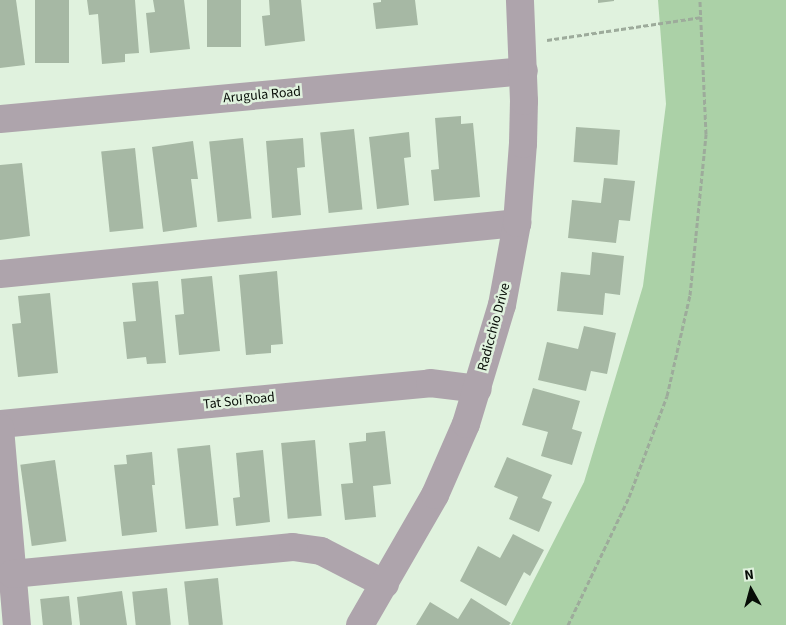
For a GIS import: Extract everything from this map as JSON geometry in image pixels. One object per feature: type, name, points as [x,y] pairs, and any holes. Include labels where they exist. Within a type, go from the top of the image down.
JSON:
[{"type":"street","name":"Radicchio Drive","points":[[360,625],[435,495],[466,424],[502,305],[517,223],[524,127],[524,71],[520,0]]},
{"type":"street","name":"Arugula Road","points":[[0,119],[524,71]]},
{"type":"street","points":[[0,274],[517,223]]},
{"type":"street","name":"Tat Soi Road","points":[[0,424],[430,383],[478,389]]},
{"type":"street","points":[[0,428],[17,625]]},
{"type":"street","points":[[12,574],[292,547],[321,552],[385,584]]},
{"type":"path","points":[[568,625],[629,497],[667,396],[690,296],[706,134],[700,0]]},
{"type":"path","points":[[554,40],[702,17]]},
{"type":"green space","points":[[658,0],[786,0],[786,625],[511,625],[584,482],[643,286],[666,104]]},
{"type":"building","points":[[0,0],[16,0],[25,65],[0,68]]},
{"type":"building","points":[[35,0],[69,0],[69,63],[35,63]]},
{"type":"building","points":[[87,0],[135,0],[139,53],[125,54],[125,62],[102,64],[98,14],[89,15]]},
{"type":"building","points":[[153,0],[184,0],[190,49],[150,53],[146,13],[155,12]]},
{"type":"building","points":[[207,0],[241,0],[241,47],[207,47]]},
{"type":"building","points":[[269,0],[301,0],[305,41],[265,46],[262,16],[270,15]]},
{"type":"building","points":[[381,0],[415,0],[418,25],[376,29],[373,3],[381,2]]},
{"type":"building","points":[[598,0],[614,0],[614,1],[598,3]]},
{"type":"building","points":[[461,116],[461,124],[473,123],[480,197],[434,201],[431,170],[439,169],[435,118]]},
{"type":"building","points":[[576,127],[620,130],[617,165],[574,162]]},
{"type":"building","points":[[354,129],[362,210],[329,213],[320,133]]},
{"type":"building","points":[[409,132],[411,157],[404,158],[409,205],[377,209],[369,137]]},
{"type":"building","points":[[243,138],[251,219],[218,222],[209,142]]},
{"type":"building","points":[[303,138],[305,167],[297,168],[301,215],[272,218],[266,141]]},
{"type":"building","points":[[193,141],[198,179],[191,179],[197,227],[163,232],[152,147]]},
{"type":"building","points":[[135,148],[143,229],[110,232],[101,152]]},
{"type":"building","points":[[22,163],[30,236],[0,240],[0,165]]},
{"type":"building","points":[[604,178],[635,181],[630,221],[619,220],[616,243],[568,238],[572,200],[601,203]]},
{"type":"building","points":[[592,252],[624,256],[620,295],[605,293],[603,315],[557,311],[561,272],[590,275]]},
{"type":"building","points":[[277,271],[283,344],[271,345],[271,353],[246,355],[239,275]]},
{"type":"building","points":[[212,276],[220,351],[179,355],[175,315],[184,314],[181,279]]},
{"type":"building","points":[[158,281],[166,363],[147,364],[146,357],[127,359],[123,322],[136,321],[132,283]]},
{"type":"building","points":[[50,293],[58,373],[18,377],[12,324],[21,323],[18,296]]},
{"type":"building","points":[[584,326],[616,333],[607,374],[591,371],[586,391],[538,380],[547,342],[578,349]]},
{"type":"building","points":[[533,388],[580,401],[572,429],[582,432],[572,465],[541,456],[548,432],[522,425]]},
{"type":"building","points":[[385,431],[391,484],[373,486],[376,517],[345,520],[341,484],[353,483],[349,443],[366,441],[366,433]]},
{"type":"building","points":[[315,440],[322,516],[288,519],[281,443]]},
{"type":"building","points":[[210,445],[218,526],[186,529],[177,448]]},
{"type":"building","points":[[263,450],[270,522],[236,526],[233,498],[240,497],[236,453]]},
{"type":"building","points":[[152,452],[155,485],[152,485],[157,532],[122,536],[114,465],[127,464],[126,455]]},
{"type":"building","points":[[507,457],[552,475],[542,498],[552,502],[539,532],[509,519],[518,497],[494,487]]},
{"type":"building","points":[[55,460],[66,541],[32,546],[20,465]]},
{"type":"building","points":[[513,534],[544,550],[530,576],[524,572],[506,606],[460,581],[478,546],[500,558]]},
{"type":"building","points":[[218,578],[223,625],[189,625],[184,582]]},
{"type":"building","points":[[167,588],[171,625],[136,625],[132,592]]},
{"type":"building","points":[[122,591],[127,625],[80,625],[77,597]]},
{"type":"building","points":[[69,596],[72,625],[43,625],[40,599]]},
{"type":"building","points":[[471,598],[511,623],[509,625],[416,625],[430,602],[458,619]]}]
